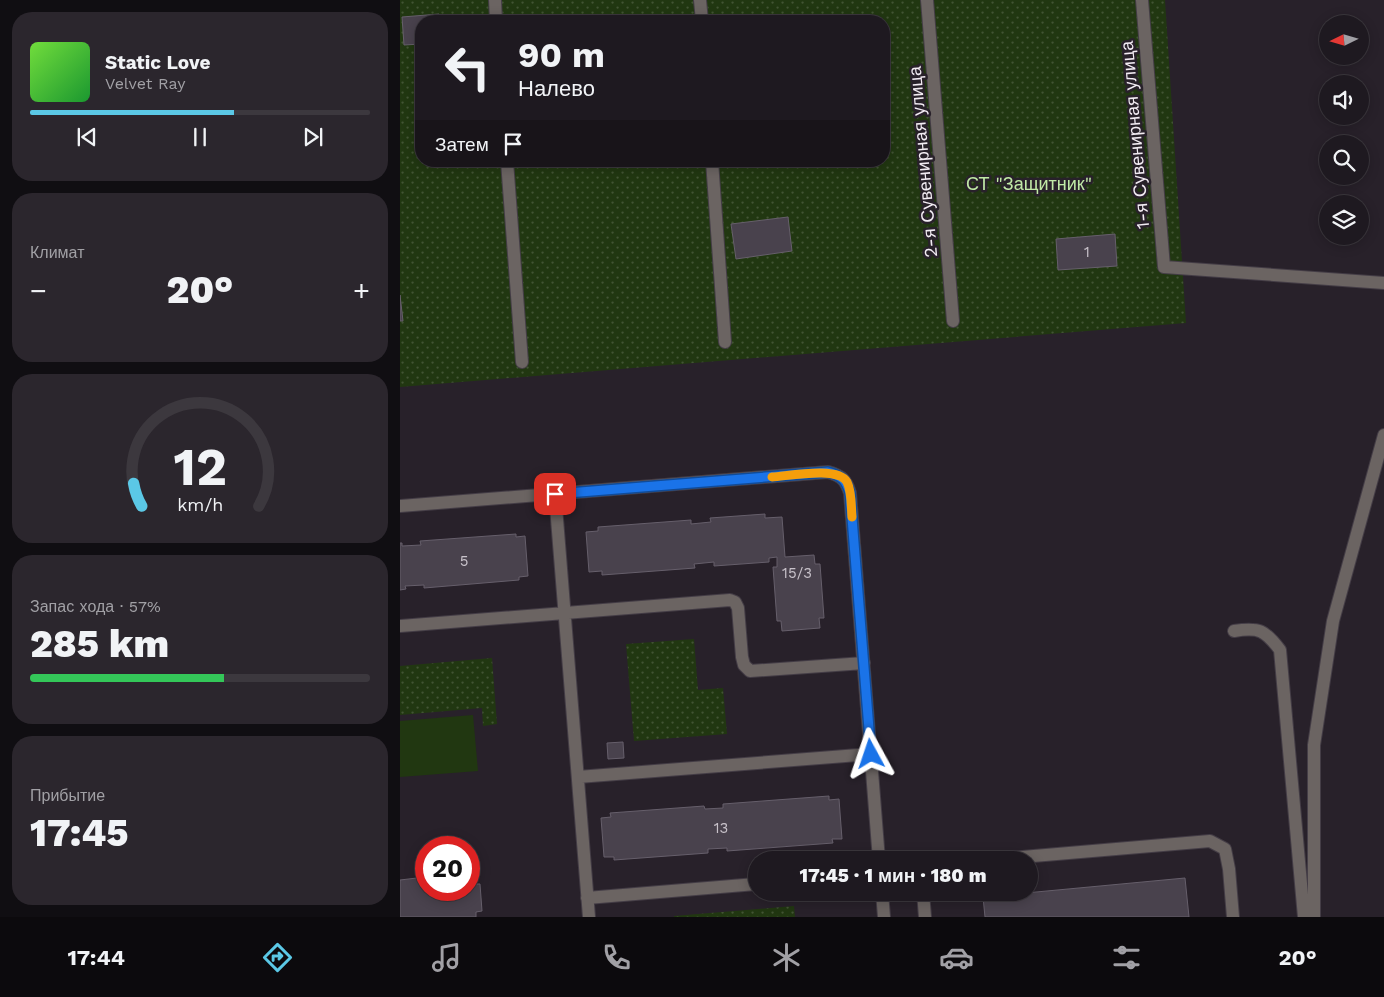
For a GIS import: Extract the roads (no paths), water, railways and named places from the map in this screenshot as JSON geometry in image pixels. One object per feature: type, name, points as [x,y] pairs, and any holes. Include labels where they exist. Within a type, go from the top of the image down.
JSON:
[{"type":"street","points":[[495,0],[496,15]]},
{"type":"street","points":[[700,0],[701,15]]},
{"type":"street","name":"2-я Сувенирная улица","points":[[927,0],[953,321]]},
{"type":"street","name":"1-я Сувенирная улица","points":[[1142,0],[1164,267],[1384,283]]},
{"type":"street","points":[[507,167],[522,362]]},
{"type":"street","points":[[712,167],[725,342]]},
{"type":"street","points":[[1314,917],[1314,745],[1333,622],[1384,435]]},
{"type":"street","points":[[400,506],[828,472],[839,475],[847,482],[850,493],[878,851]]},
{"type":"street","points":[[555,494],[589,917]]},
{"type":"street","points":[[400,626],[730,600],[735,602],[738,608],[742,657],[744,665],[750,671],[864,662]]},
{"type":"street","points":[[1234,631],[1251,629],[1270,636],[1280,650],[1304,917]]},
{"type":"street","points":[[578,777],[871,754]]},
{"type":"street","points":[[1038,856],[1210,841],[1224,849],[1229,869],[1233,917]]},
{"type":"street","points":[[587,898],[748,885]]},
{"type":"street","points":[[883,901],[884,917]]},
{"type":"street","points":[[924,901],[925,917]]},
{"type":"park label","name":"СТ \"Защитник\"","points":[[1029,184]]}]
